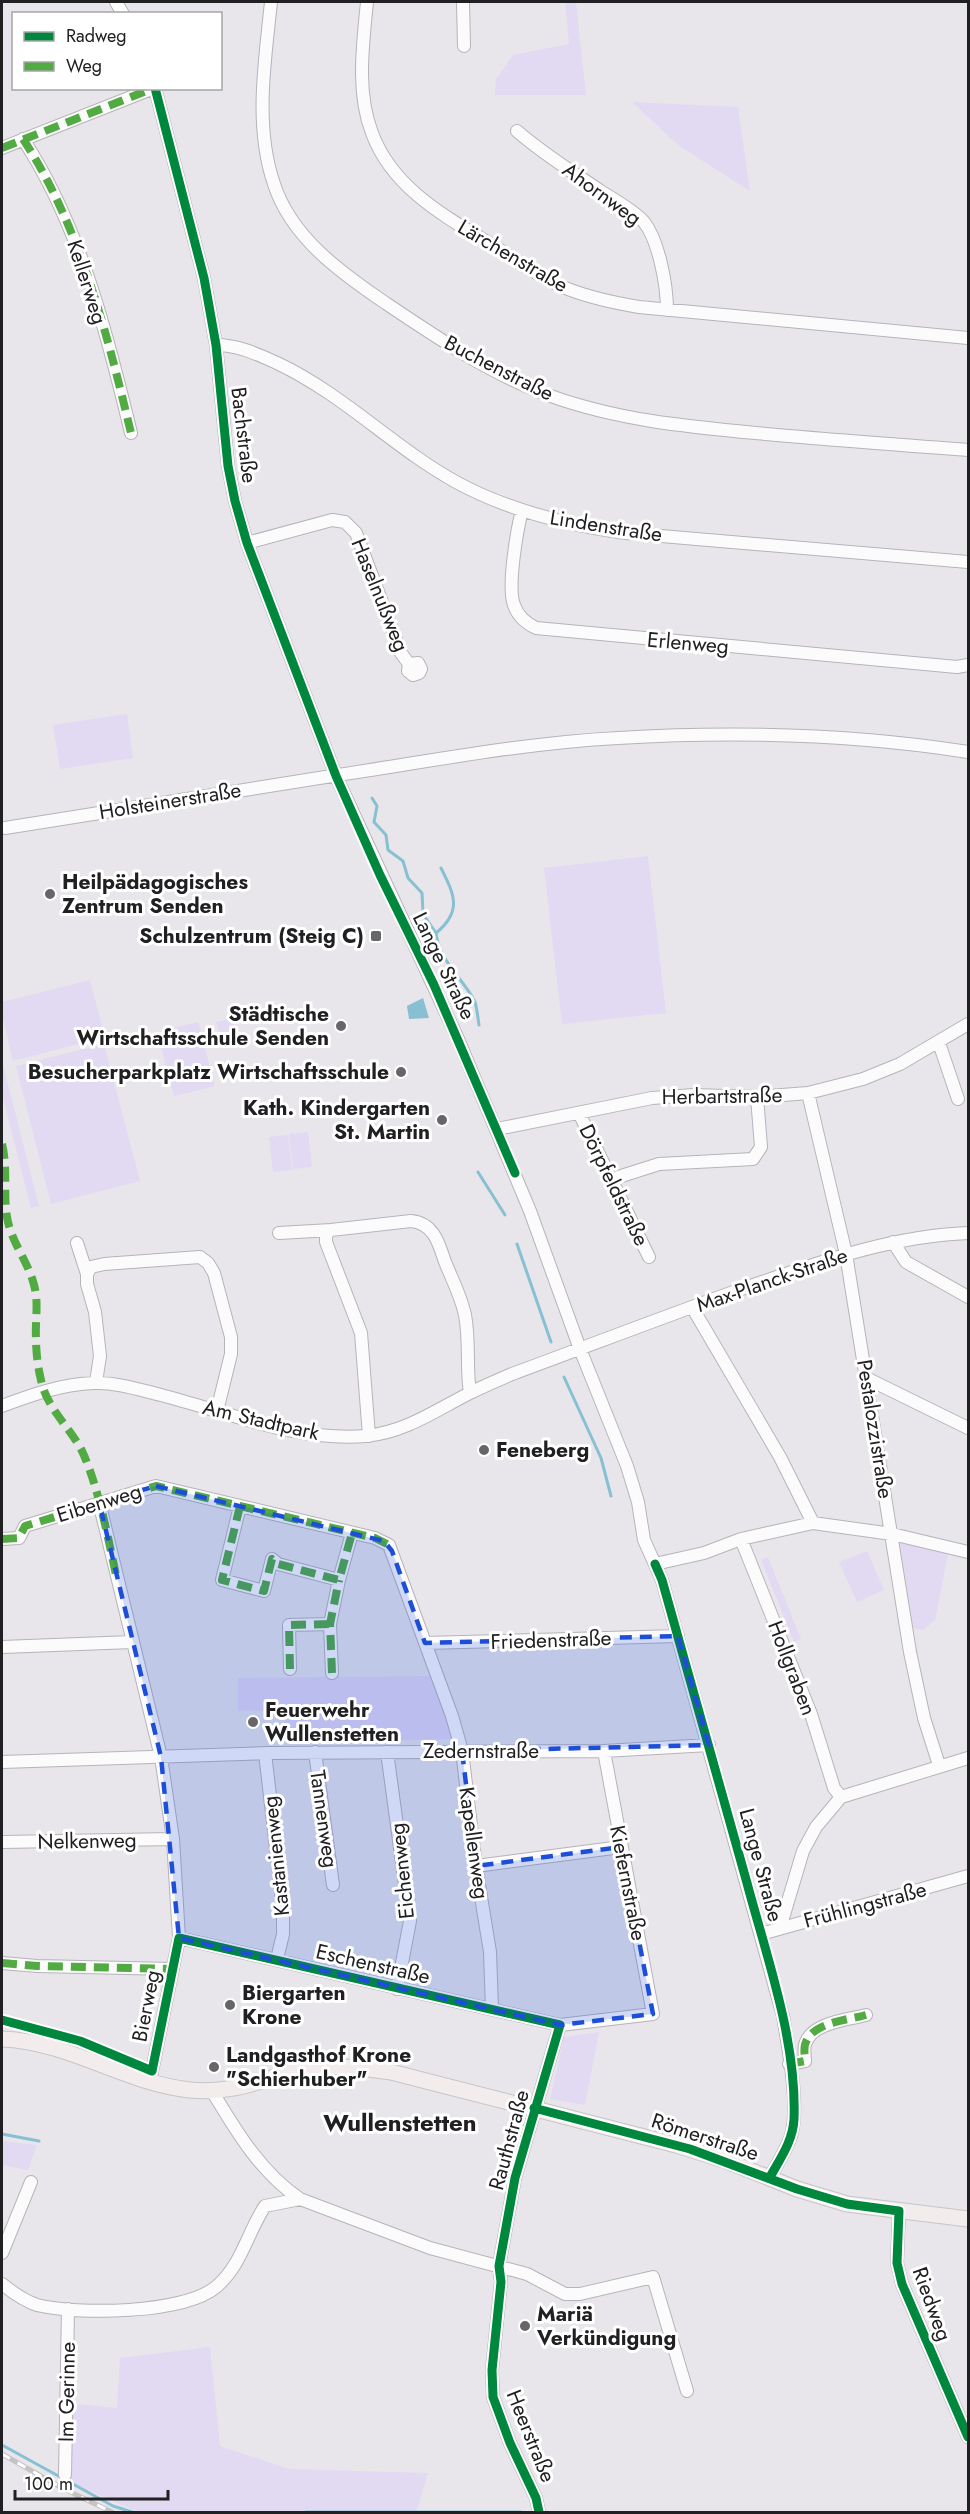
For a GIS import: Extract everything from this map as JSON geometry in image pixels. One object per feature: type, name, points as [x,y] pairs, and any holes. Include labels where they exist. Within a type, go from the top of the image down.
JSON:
[{"type":"main road","name":"Römerstraße","points":[[2,2039],[44,2046],[188,2090],[212,2091],[247,2087],[297,2071],[322,2067],[349,2067],[391,2072],[690,2149],[797,2189],[847,2204],[968,2217]]},
{"type":"street","name":"Buchenstraße","points":[[271,2],[263,88],[263,122],[271,174],[283,203],[302,234],[334,265],[440,339],[520,383],[585,408],[630,419],[696,428],[969,450]]},
{"type":"street","name":"Lärchenstraße","points":[[367,2],[362,80],[367,119],[380,151],[390,168],[409,188],[444,215],[528,267],[568,289],[612,302],[667,310],[969,338]]},
{"type":"street","points":[[463,2],[464,46]]},
{"type":"street","points":[[2,148],[150,90]]},
{"type":"street","name":"Bachstraße","points":[[156,90],[195,237],[216,345],[228,466],[247,543],[336,776]]},
{"type":"street","name":"Ahornweg","points":[[517,131],[534,146],[628,209],[644,223],[654,242],[664,279],[667,310]]},
{"type":"street","name":"Kellerweg","points":[[23,139],[53,188],[80,258],[111,358],[131,434]]},
{"type":"street","name":"Lindenstraße","points":[[216,345],[245,350],[313,382],[414,454],[450,478],[481,494],[522,510],[574,525],[626,533],[969,562]]},
{"type":"street","name":"Erlenweg","points":[[522,510],[518,525],[512,599],[520,617],[536,628],[943,666],[969,665]]},
{"type":"street","name":"Haselnußweg","points":[[247,543],[332,520],[345,522],[356,534],[401,653],[409,664]]},
{"type":"street","name":"Holsteinerstraße","points":[[5,828],[508,749],[650,736],[819,736],[927,745],[969,752]]},
{"type":"street","name":"Lange Straße","points":[[336,776],[380,875],[434,985],[497,1129],[632,1480],[644,1540],[662,1580],[783,2016],[793,2104],[792,2129],[784,2152],[770,2177]]},
{"type":"street","name":"Herbartstraße","points":[[497,1129],[652,1098],[694,1095],[757,1097],[808,1093],[870,1076],[900,1064],[969,1024]]},
{"type":"street","points":[[939,1043],[958,1099]]},
{"type":"street","name":"Pestalozzistraße","points":[[808,1093],[846,1254],[918,1691],[939,1765]]},
{"type":"street","points":[[612,1179],[660,1164],[753,1158],[761,1148],[757,1097]]},
{"type":"street","name":"Dörpfeldstraße","points":[[579,1113],[649,1257]]},
{"type":"street","points":[[279,1233],[332,1230],[411,1221],[421,1222],[430,1229],[455,1279],[465,1313],[468,1336],[466,1370],[470,1393]]},
{"type":"street","points":[[332,1230],[326,1234],[326,1242],[361,1333],[369,1436]]},
{"type":"street","name":"Max-Planck-Straße","points":[[580,1349],[692,1307],[846,1254],[938,1234],[969,1233]]},
{"type":"street","points":[[77,1242],[87,1274],[100,1346],[96,1382]]},
{"type":"street","points":[[893,1242],[906,1262],[969,1297]]},
{"type":"street","points":[[87,1274],[91,1267],[104,1264],[187,1257],[200,1257],[208,1263],[214,1273],[231,1337],[231,1354],[217,1411]]},
{"type":"street","points":[[692,1307],[780,1457],[813,1523]]},
{"type":"street","name":"Am Stadtpark","points":[[2,1406],[70,1384],[96,1382],[144,1391],[301,1432],[335,1437],[369,1436],[401,1429],[470,1393],[580,1349]]},
{"type":"street","points":[[867,1379],[969,1428]]},
{"type":"street","name":"Eibenweg","points":[[2,1539],[19,1538],[25,1526],[156,1486],[375,1538],[389,1545]]},
{"type":"street","name":"Bierweg","points":[[99,1502],[162,1757],[172,1839],[178,1938],[150,2080]]},
{"type":"street","points":[[240,1506],[222,1580],[264,1591],[272,1559],[278,1564],[339,1580]]},
{"type":"street","points":[[656,1564],[704,1552],[741,1539],[813,1523],[892,1534],[969,1552]]},
{"type":"street","points":[[332,1673],[330,1624],[352,1533]]},
{"type":"street","name":"Hollgraben","points":[[741,1539],[811,1714],[834,1788],[841,1797]]},
{"type":"street","name":"Kapellenweg","points":[[389,1545],[462,1751],[489,1952],[492,2009]]},
{"type":"street","points":[[290,1669],[290,1625],[330,1624]]},
{"type":"street","name":"Friedenstraße","points":[[425,1642],[678,1636]]},
{"type":"street","points":[[2,1647],[132,1642]]},
{"type":"street","name":"Zedernstraße","points":[[2,1762],[315,1752],[604,1751],[709,1744]]},
{"type":"street","name":"Kiefernstraße","points":[[604,1751],[653,2014]]},
{"type":"street","name":"Tannenweg","points":[[315,1752],[333,1885]]},
{"type":"street","name":"Eichenweg","points":[[387,1752],[410,1921],[397,1989]]},
{"type":"street","name":"Kastanienweg","points":[[265,1753],[283,1908],[283,1934],[277,1959]]},
{"type":"street","points":[[780,1928],[803,1851],[816,1827],[841,1797],[939,1765],[969,1758]]},
{"type":"street","name":"Nelkenweg","points":[[2,1842],[172,1839]]},
{"type":"street","points":[[476,1866],[621,1846]]},
{"type":"street","name":"Frühlingstraße","points":[[761,1934],[969,1876]]},
{"type":"street","name":"Eschenstraße","points":[[178,1938],[560,2025],[653,2014]]},
{"type":"street","points":[[2,1962],[37,1966],[172,1969]]},
{"type":"street","points":[[789,2064],[805,2061],[804,2044],[812,2032],[833,2023],[866,2015]]},
{"type":"street","name":"Rauthstraße","points":[[499,2266],[515,2178],[560,2025]]},
{"type":"street","points":[[212,2091],[231,2122],[266,2170],[281,2186],[300,2199],[430,2248],[527,2274],[565,2294],[580,2294],[653,2277],[687,2391]]},
{"type":"street","points":[[2,2253],[31,2182]]},
{"type":"street","points":[[2,2284],[30,2302],[68,2309],[120,2311],[152,2307],[203,2295],[223,2280],[238,2263],[256,2220],[265,2206],[300,2199]]},
{"type":"street","name":"Riedweg","points":[[899,2211],[897,2263],[902,2284],[938,2371],[969,2437]]},
{"type":"street","name":"Heerstraße","points":[[499,2266],[501,2282],[492,2370],[493,2397],[510,2443],[536,2498],[539,2512]]},
{"type":"street","name":"Im Gerinne","points":[[65,2475],[68,2309]]},
{"type":"highlighted area","points":[[156,1486],[384,1541],[392,1551],[425,1643],[678,1636],[709,1745],[462,1751],[476,1866],[621,1847],[653,2014],[560,2025],[179,1938],[161,1757],[99,1502]]},
{"type":"shaded area","points":[[565,2],[576,2],[586,95],[495,95],[496,79],[513,55],[569,44]]},
{"type":"shaded area","points":[[632,102],[738,107],[750,191],[678,145]]},
{"type":"shaded area","points":[[127,714],[133,758],[60,769],[53,725]]},
{"type":"shaded area","points":[[648,856],[666,1013],[562,1024],[544,868]]},
{"type":"shaded area","points":[[90,980],[105,1037],[13,1061],[2,1015],[2,1002]]},
{"type":"shaded area","points":[[233,1018],[240,1043],[223,1047],[216,1022]]},
{"type":"shaded area","points":[[198,1022],[215,1086],[174,1096],[157,1032]]},
{"type":"shaded area","points":[[104,1044],[140,1181],[51,1204],[16,1066]]},
{"type":"shaded area","points":[[2,1061],[39,1206],[31,1208],[2,1094]]},
{"type":"shaded area","points":[[308,1132],[312,1167],[293,1169],[289,1134]]},
{"type":"shaded area","points":[[288,1135],[292,1170],[273,1172],[269,1137]]},
{"type":"shaded area","points":[[894,1536],[949,1549],[935,1620],[923,1630],[907,1627]]},
{"type":"shaded area","points":[[867,1551],[884,1590],[857,1602],[839,1562]]},
{"type":"shaded area","points":[[768,1557],[801,1639],[794,1642],[761,1560]]},
{"type":"shaded area","points":[[434,1676],[457,1739],[286,1742],[285,1710],[238,1711],[238,1678]]},
{"type":"shaded area","points":[[599,2032],[585,2105],[550,2099],[564,2037]]},
{"type":"shaded area","points":[[2,2141],[37,2145],[28,2170],[2,2165]]},
{"type":"shaded area","points":[[210,2347],[220,2446],[289,2469],[428,2473],[416,2512],[138,2512],[65,2480],[67,2403],[117,2408],[120,2358]]},
{"type":"water","points":[[423,998],[429,1018],[409,1019],[407,1006]]},
{"type":"waterway","points":[[372,798],[377,806],[374,822],[386,835],[388,850],[403,861],[408,878],[422,893],[423,914],[436,933]]},
{"type":"waterway","points":[[441,868],[450,886],[454,902],[450,917],[436,933],[438,943],[446,961],[475,1002],[479,1025]]},
{"type":"waterway","points":[[478,1172],[505,1215]]},
{"type":"waterway","points":[[517,1244],[551,1342]]},
{"type":"waterway","points":[[564,1377],[601,1458],[611,1496]]},
{"type":"waterway","points":[[2,2134],[39,2141]]},
{"type":"waterway","points":[[2,2445],[113,2506],[132,2512]]},
{"type":"waterway","points":[[306,2512],[521,2512]]},
{"type":"railway","points":[[2,2454],[62,2488],[112,2512]]},
{"type":"marked path","points":[[2,148],[149,90]]},
{"type":"marked path","points":[[23,139],[61,208],[76,244],[101,319],[131,433]]},
{"type":"marked path","points":[[2,1144],[9,1226],[28,1268],[35,1291],[36,1349],[41,1380],[48,1400],[77,1442],[88,1465],[102,1512],[116,1575]]},
{"type":"marked path","points":[[2,1539],[19,1538],[25,1526],[156,1486],[375,1538],[389,1545]]},
{"type":"marked path","points":[[240,1506],[222,1580],[264,1591],[272,1559],[278,1564],[339,1580],[352,1533]]},
{"type":"marked path","points":[[332,1673],[330,1624],[339,1580]]},
{"type":"marked path","points":[[290,1669],[289,1625],[330,1624]]},
{"type":"marked path","points":[[2,1963],[172,1969]]},
{"type":"marked path","points":[[789,2064],[805,2061],[805,2044],[816,2030],[832,2023],[866,2015]]},
{"type":"cycle path","points":[[156,90],[204,278],[216,345],[228,466],[247,543],[336,776],[380,875],[434,985],[515,1173]]},
{"type":"cycle path","points":[[655,1564],[662,1580],[786,2030],[794,2090],[794,2119],[789,2142],[770,2177]]},
{"type":"cycle path","points":[[2,2020],[80,2041],[152,2071],[179,1938],[560,2025],[515,2178],[499,2266],[501,2282],[492,2370],[493,2397],[510,2443],[536,2498],[539,2512]]},
{"type":"cycle path","points":[[534,2108],[690,2149],[797,2189],[847,2204],[899,2211],[897,2263],[902,2284],[968,2437]]},
{"type":"place","name":"Heilpädagogisches Zentrum Senden","points":[[50,894]]},
{"type":"place","name":"Schulzentrum (Steig C)","points":[[376,936]]},
{"type":"place","name":"Städtische Wirtschaftsschule Senden","points":[[341,1026]]},
{"type":"place","name":"Besucherparkplatz Wirtschaftsschule","points":[[401,1072]]},
{"type":"place","name":"Kath. Kindergarten St. Martin","points":[[442,1120]]},
{"type":"place","name":"Feneberg","points":[[484,1450]]},
{"type":"place","name":"Feuerwehr Wullenstetten","points":[[253,1722]]},
{"type":"place","name":"Biergarten Krone","points":[[230,2005]]},
{"type":"place","name":"Landgasthof Krone \"Schierhuber\"","points":[[214,2067]]},
{"type":"place","name":"Mariä Verkündigung","points":[[525,2326]]},
{"type":"district","name":"Wullenstetten","points":[[400,2123]]}]
